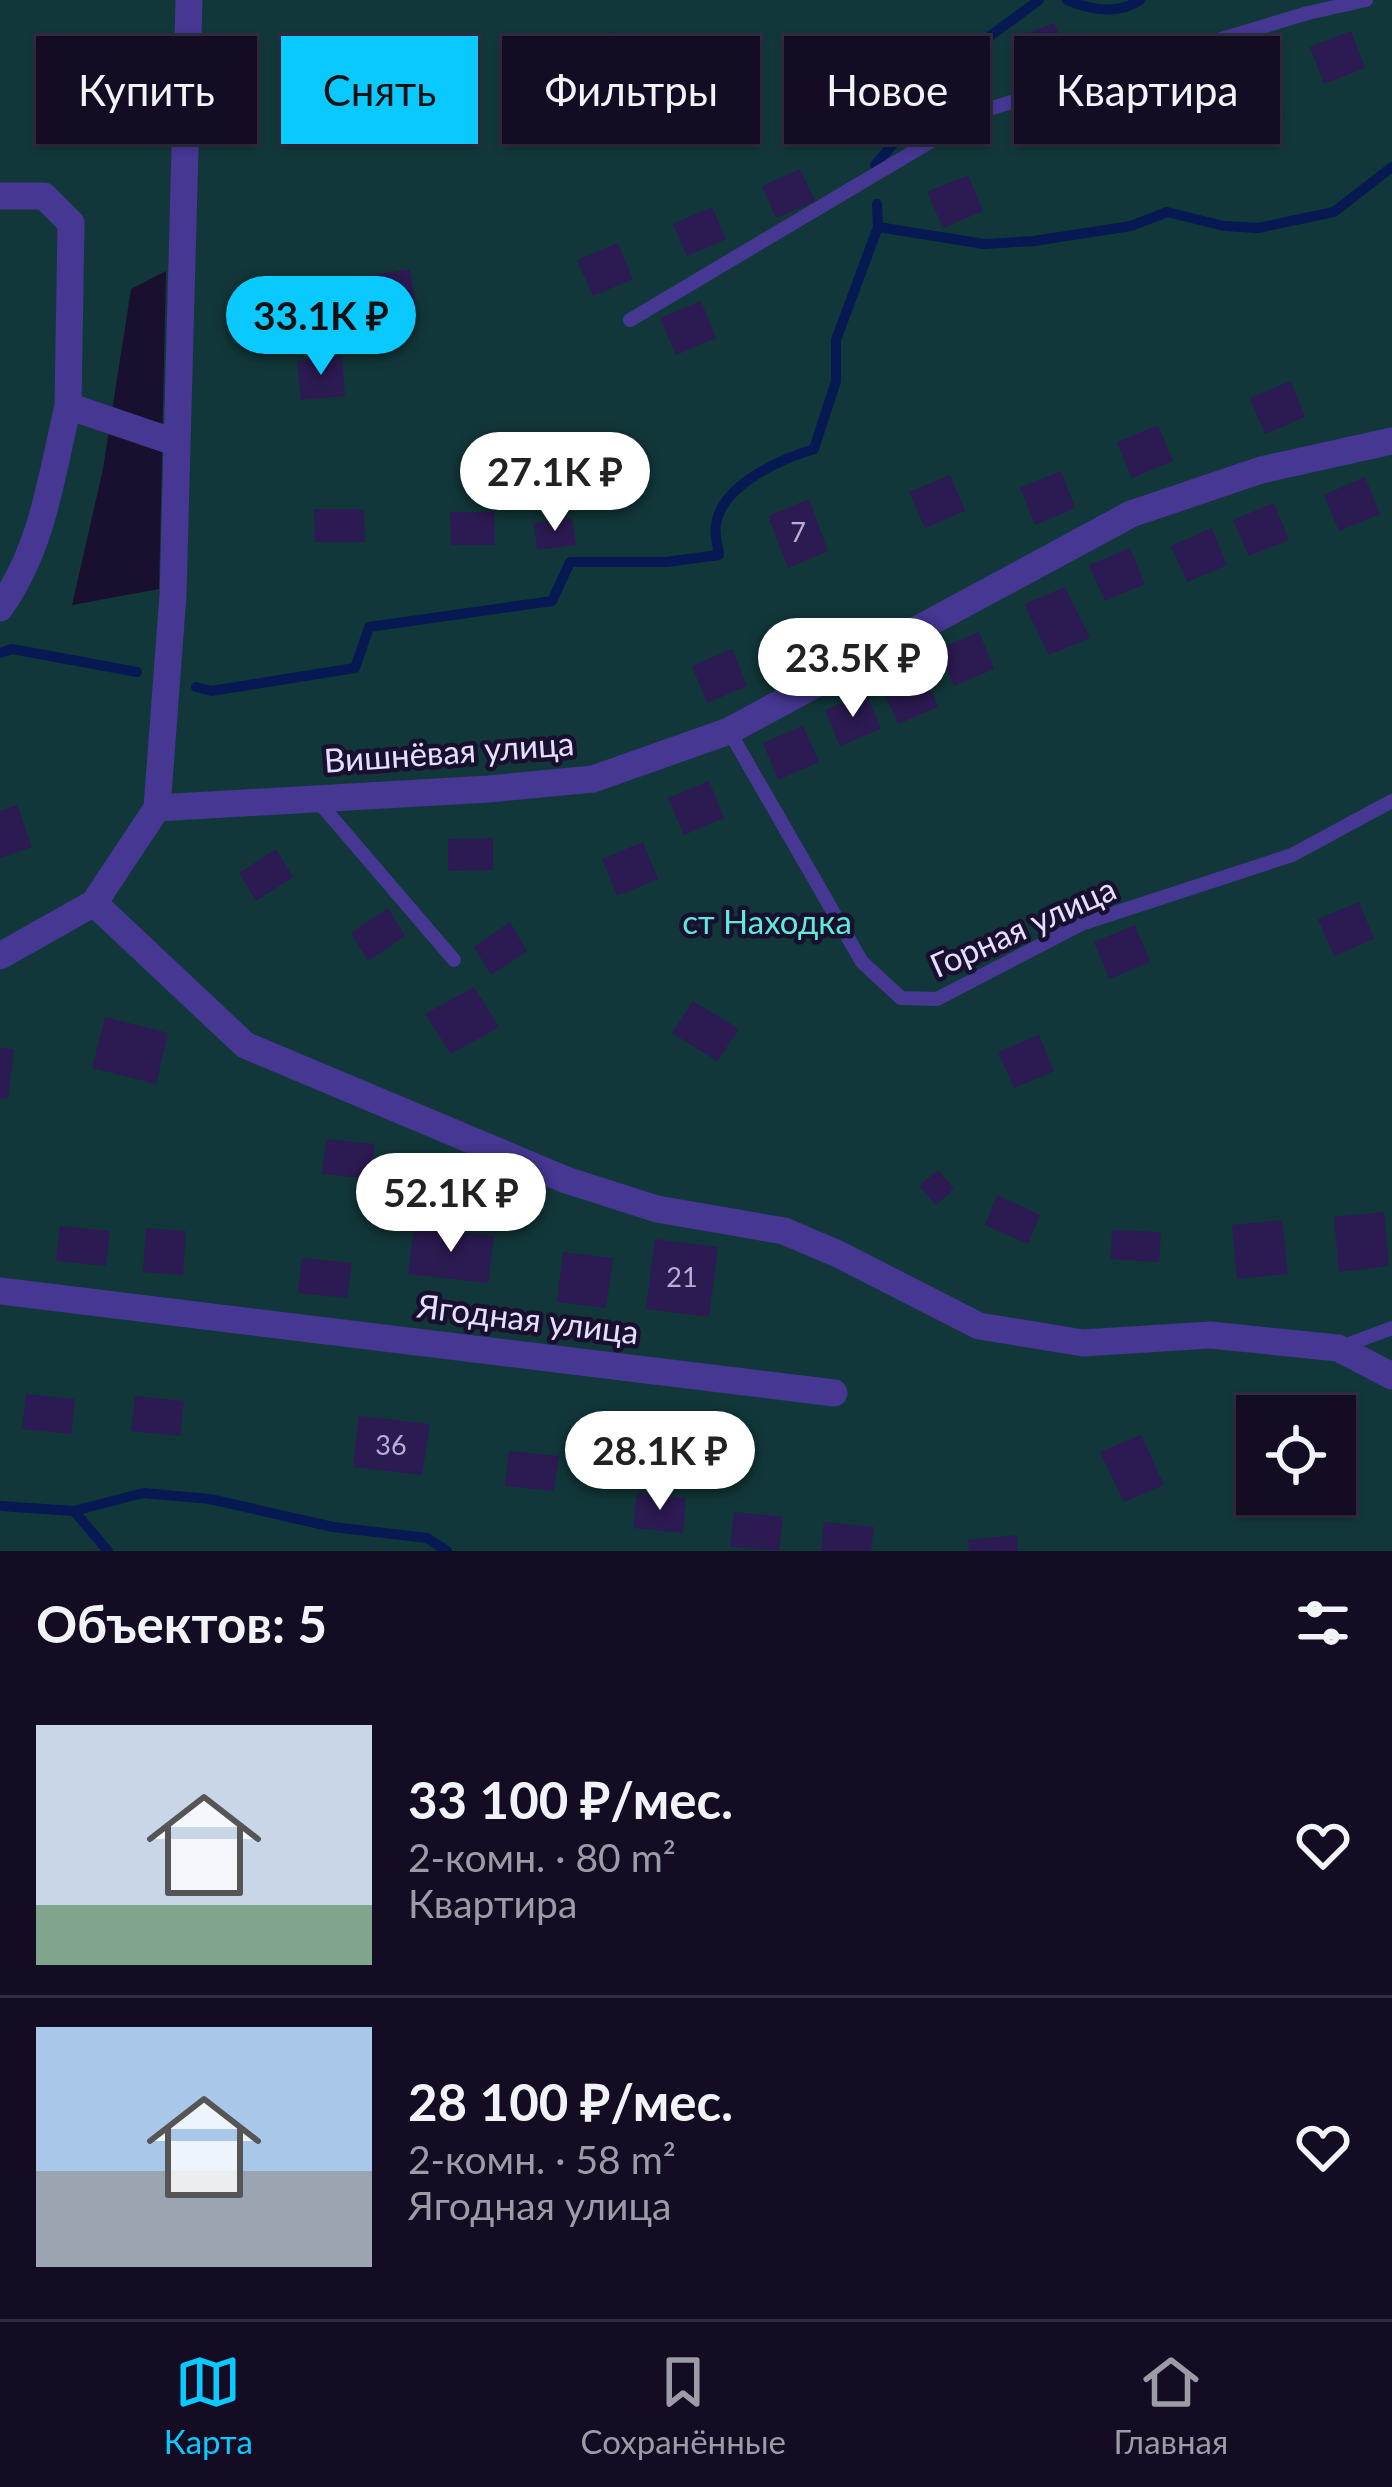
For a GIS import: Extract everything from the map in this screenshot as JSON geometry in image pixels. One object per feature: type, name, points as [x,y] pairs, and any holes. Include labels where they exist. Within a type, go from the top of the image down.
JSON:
[{"type":"street","points":[[0,956],[94,903],[157,808],[173,595],[189,0]]},
{"type":"street","points":[[0,196],[44,196],[71,223],[68,406],[25,573],[0,608]]},
{"type":"street","points":[[68,406],[177,443]]},
{"type":"street","name":"Вишнёвая улица","points":[[157,808],[593,779],[729,731],[1131,514],[1262,470],[1392,441]]},
{"type":"street","points":[[94,903],[245,1045],[566,1180],[657,1209],[784,1231],[980,1326],[1083,1343],[1210,1335],[1338,1348],[1392,1376]]},
{"type":"street","name":"Ягодная улица","points":[[0,1291],[833,1393]]},
{"type":"lane","points":[[630,320],[982,111],[1303,6],[1366,0]]},
{"type":"lane","name":"Горная улица","points":[[729,731],[862,962],[901,998],[937,999],[1081,924],[1292,855],[1392,801]]},
{"type":"lane","points":[[315,797],[454,960]]},
{"type":"lane","points":[[1338,1348],[1392,1328]]},
{"type":"green space","name":"ст Находка","points":[[0,0],[1392,0],[1392,1551],[0,1551]],"holes":[[[166,271],[159,589],[72,605],[103,469],[131,289]]]},
{"type":"building","points":[[1054,23],[1059,36],[1023,36]]},
{"type":"building","points":[[1351,31],[1365,68],[1324,84],[1310,47]]},
{"type":"building","points":[[800,169],[815,201],[776,218],[762,186]]},
{"type":"building","points":[[968,175],[983,211],[943,228],[927,192]]},
{"type":"building","points":[[712,207],[726,239],[687,256],[673,224]]},
{"type":"building","points":[[618,243],[633,279],[593,296],[577,260]]},
{"type":"building","points":[[410,269],[416,308],[373,315],[367,276]]},
{"type":"building","points":[[701,301],[716,338],[676,355],[660,318]]},
{"type":"building","points":[[342,356],[345,396],[301,400],[297,361]]},
{"type":"building","points":[[1291,381],[1305,417],[1265,434],[1250,398]]},
{"type":"building","points":[[1158,425],[1173,461],[1132,478],[1117,442]]},
{"type":"building","points":[[1061,471],[1075,508],[1035,525],[1020,488]]},
{"type":"building","points":[[950,475],[965,511],[925,528],[909,492]]},
{"type":"building","points":[[1365,477],[1380,514],[1339,531],[1324,495]]},
{"type":"building","points":[[809,499],[828,551],[788,568],[768,516]]},
{"type":"building","points":[[1274,503],[1289,540],[1249,556],[1233,520]]},
{"type":"building","points":[[314,509],[364,509],[365,542],[315,542]]},
{"type":"building","points":[[450,512],[494,512],[495,545],[451,545]]},
{"type":"building","points":[[572,518],[576,545],[537,550],[534,523]]},
{"type":"building","points":[[1212,528],[1227,565],[1187,582],[1171,546]]},
{"type":"building","points":[[1130,548],[1145,584],[1105,601],[1089,565]]},
{"type":"building","points":[[1065,587],[1090,638],[1049,655],[1024,604]]},
{"type":"building","points":[[979,632],[994,669],[954,686],[938,649]]},
{"type":"building","points":[[732,649],[747,686],[707,703],[692,666]]},
{"type":"building","points":[[923,671],[938,707],[898,724],[882,688]]},
{"type":"building","points":[[866,693],[881,729],[840,746],[825,710]]},
{"type":"building","points":[[803,726],[819,762],[778,780],[763,743]]},
{"type":"building","points":[[709,781],[724,818],[684,835],[668,798]]},
{"type":"building","points":[[17,805],[32,847],[0,858],[0,811]]},
{"type":"building","points":[[493,838],[493,870],[448,871],[448,839]]},
{"type":"building","points":[[643,842],[658,879],[617,896],[602,859]]},
{"type":"building","points":[[276,849],[293,877],[256,901],[239,873]]},
{"type":"building","points":[[1359,902],[1374,939],[1334,956],[1318,919]]},
{"type":"building","points":[[388,908],[405,936],[368,961],[351,933]]},
{"type":"building","points":[[510,922],[527,951],[491,975],[474,947]]},
{"type":"building","points":[[1135,925],[1150,962],[1109,979],[1094,942]]},
{"type":"building","points":[[474,987],[499,1027],[451,1054],[425,1014]]},
{"type":"building","points":[[693,1001],[739,1029],[717,1061],[672,1033]]},
{"type":"building","points":[[105,1017],[168,1033],[156,1084],[92,1068]]},
{"type":"building","points":[[1039,1035],[1054,1071],[1014,1088],[998,1052]]},
{"type":"building","points":[[0,1048],[14,1049],[8,1099],[0,1098]]},
{"type":"building","points":[[326,1139],[375,1144],[371,1179],[322,1174]]},
{"type":"building","points":[[938,1170],[954,1189],[936,1205],[919,1186]]},
{"type":"building","points":[[997,1195],[1040,1215],[1028,1244],[985,1225]]},
{"type":"building","points":[[1384,1212],[1389,1266],[1339,1272],[1334,1217]]},
{"type":"building","points":[[1282,1220],[1288,1274],[1237,1279],[1232,1225]]},
{"type":"building","points":[[60,1226],[110,1231],[106,1266],[56,1261]]},
{"type":"building","points":[[414,1227],[494,1236],[488,1283],[408,1274]]},
{"type":"building","points":[[146,1228],[186,1231],[183,1275],[143,1272]]},
{"type":"building","points":[[1112,1230],[1161,1232],[1159,1262],[1111,1259]]},
{"type":"building","points":[[655,1239],[718,1247],[709,1317],[646,1309]]},
{"type":"building","points":[[563,1252],[613,1258],[606,1308],[557,1302]]},
{"type":"building","points":[[302,1258],[352,1263],[347,1298],[298,1293]]},
{"type":"building","points":[[26,1394],[75,1399],[71,1434],[22,1429]]},
{"type":"building","points":[[135,1396],[184,1401],[180,1436],[131,1431]]},
{"type":"building","points":[[359,1416],[430,1424],[422,1475],[353,1467]]},
{"type":"building","points":[[1141,1435],[1164,1485],[1124,1502],[1100,1452]]},
{"type":"building","points":[[509,1451],[559,1456],[554,1491],[505,1486]]},
{"type":"building","points":[[637,1493],[686,1498],[683,1533],[633,1528]]},
{"type":"building","points":[[734,1512],[783,1517],[779,1551],[730,1547]]},
{"type":"building","points":[[824,1522],[874,1527],[871,1551],[821,1551]]},
{"type":"building","points":[[1017,1535],[1018,1551],[969,1551],[968,1540]]},
{"type":"waterway","points":[[875,165],[913,121],[922,95],[944,63],[1039,0]]},
{"type":"waterway","points":[[1067,0],[1104,9],[1140,0]]},
{"type":"waterway","points":[[878,227],[984,244],[1131,226],[1167,212],[1224,226],[1258,228],[1334,212],[1392,167]]},
{"type":"waterway","points":[[196,687],[211,691],[355,668],[369,627],[552,601],[570,562],[666,562],[719,555],[716,525],[729,498],[754,476],[814,449],[836,381],[836,340],[878,227],[877,204]]},
{"type":"waterway","points":[[0,653],[12,649],[137,672]]},
{"type":"waterway","points":[[74,1511],[143,1493],[210,1499],[333,1527],[427,1538],[447,1551]]},
{"type":"waterway","points":[[0,1506],[74,1511],[108,1551]]}]
